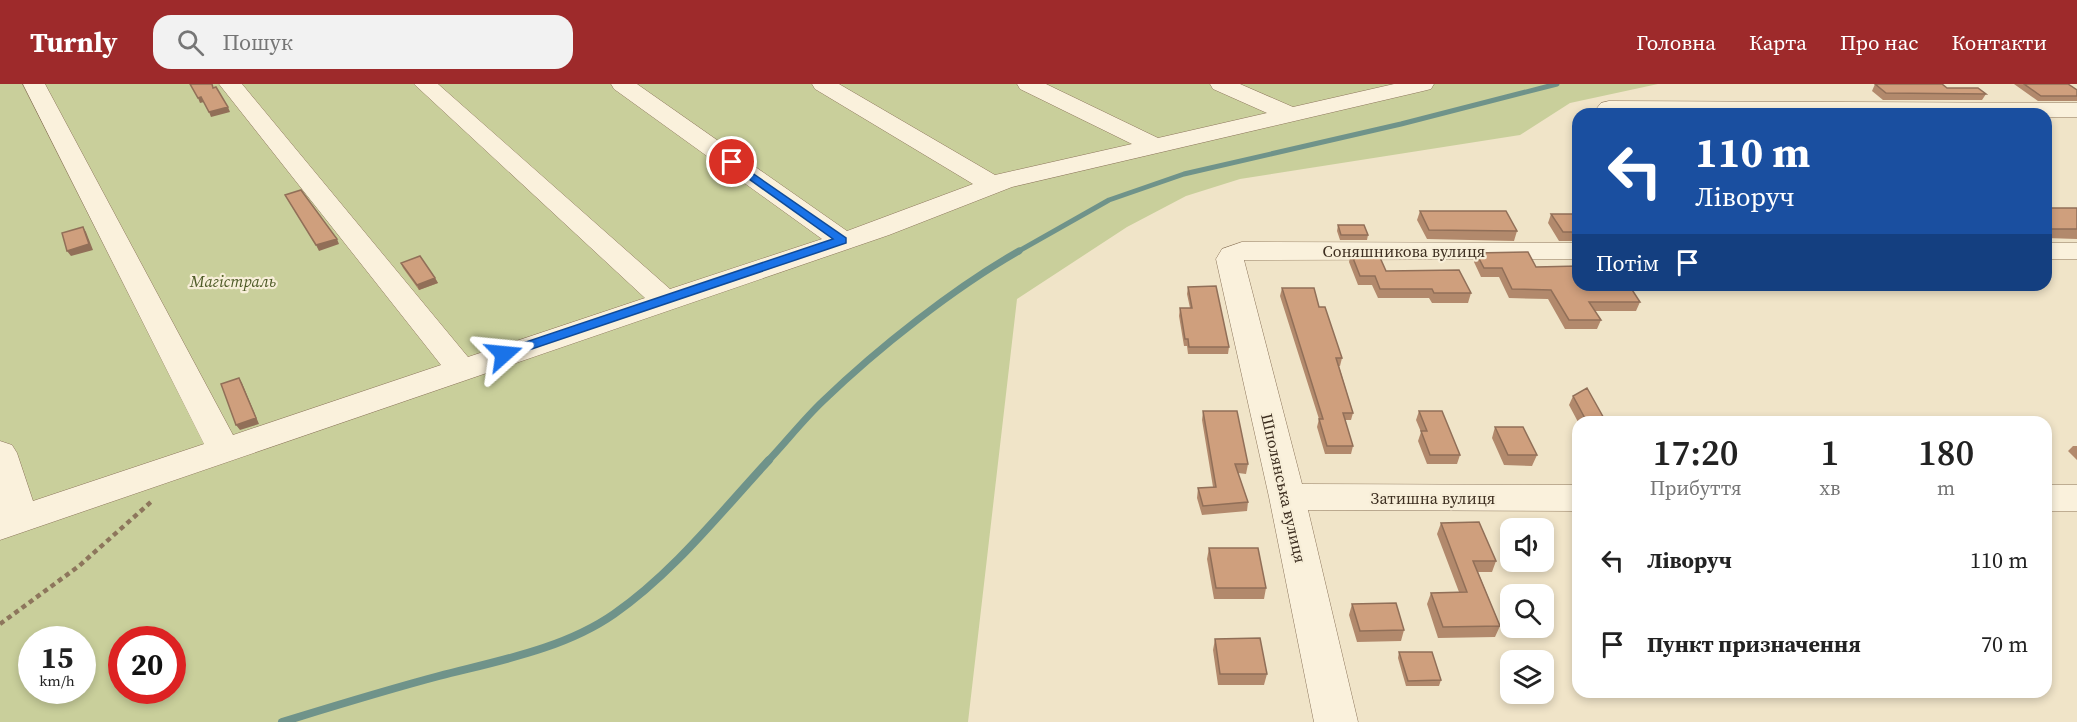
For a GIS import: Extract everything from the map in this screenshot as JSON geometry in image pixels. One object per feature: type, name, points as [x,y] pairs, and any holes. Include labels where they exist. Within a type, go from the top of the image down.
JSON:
[{"type":"street","points":[[34,84],[224,450]]},
{"type":"street","points":[[230,84],[461,369]]},
{"type":"street","points":[[425,84],[665,300]]},
{"type":"street","points":[[622,84],[842,240]]},
{"type":"street","points":[[823,84],[993,184]]},
{"type":"street","points":[[1028,84],[1153,145]]},
{"type":"street","points":[[1221,84],[1289,114]]},
{"type":"street","points":[[0,453],[10,522],[879,229],[993,184],[1422,84]]},
{"type":"street","points":[[2052,110],[2077,110]]},
{"type":"street","name":"Соняшникова вулиця","points":[[1232,255],[1242,250],[1572,251]]},
{"type":"street","points":[[2052,251],[2077,251]]},
{"type":"street","name":"Шполянська вулиця","points":[[1232,255],[1230,259],[1287,497],[1336,722]]},
{"type":"street","name":"Затишна вулиця","points":[[1287,497],[1572,498]]},
{"type":"street","points":[[2052,498],[2077,498]]},
{"type":"path","points":[[0,624],[93,557],[160,493]]},
{"type":"green space","name":"Магістраль","points":[[0,84],[1658,84],[1570,103],[1520,135],[1240,179],[1186,196],[1127,227],[1017,299],[968,722],[0,722]]},
{"type":"building","points":[[190,84],[212,84],[228,107],[209,112],[201,97],[198,98]]},
{"type":"building","points":[[1875,84],[1942,84],[1947,88],[1978,88],[1986,94],[1886,93]]},
{"type":"building","points":[[2024,84],[2068,84],[2077,90],[2077,96],[2041,96]]},
{"type":"building","points":[[301,190],[337,239],[316,245],[285,195]]},
{"type":"building","points":[[2052,208],[2077,208],[2077,229],[2052,229]]},
{"type":"building","points":[[1420,211],[1506,211],[1517,231],[1429,230]]},
{"type":"building","points":[[1551,214],[1572,214],[1572,232],[1563,232]]},
{"type":"building","points":[[1338,225],[1364,225],[1368,235],[1341,235]]},
{"type":"building","points":[[83,227],[89,244],[67,251],[62,233]]},
{"type":"building","points":[[1528,252],[1536,267],[1572,266],[1572,291],[1633,291],[1640,302],[1589,302],[1601,320],[1569,320],[1551,290],[1512,289],[1502,268],[1484,268],[1476,253]]},
{"type":"building","points":[[1351,253],[1378,253],[1386,271],[1459,270],[1471,293],[1434,293],[1432,289],[1380,289],[1375,276],[1360,276]]},
{"type":"building","points":[[420,256],[435,278],[417,285],[401,263]]},
{"type":"building","points":[[1216,286],[1229,347],[1189,347],[1188,339],[1185,339],[1180,308],[1192,308],[1188,287]]},
{"type":"building","points":[[1282,288],[1314,288],[1319,307],[1325,307],[1342,358],[1336,358],[1353,413],[1343,413],[1353,446],[1327,446],[1319,419],[1323,419]]},
{"type":"building","points":[[239,378],[256,418],[236,425],[221,384]]},
{"type":"building","points":[[1587,388],[1603,416],[1584,416],[1573,396]]},
{"type":"building","points":[[1203,411],[1237,411],[1248,464],[1235,464],[1248,502],[1203,506],[1198,488],[1216,487]]},
{"type":"building","points":[[1419,411],[1442,411],[1460,455],[1430,455],[1421,431],[1427,431]]},
{"type":"building","points":[[1495,427],[1523,427],[1537,455],[1508,455]]},
{"type":"building","points":[[1479,522],[1496,561],[1473,561],[1500,626],[1443,627],[1431,593],[1467,592],[1441,523]]},
{"type":"building","points":[[1209,548],[1258,548],[1266,588],[1216,588]]},
{"type":"building","points":[[1396,603],[1404,630],[1360,631],[1352,604]]},
{"type":"building","points":[[1260,638],[1267,674],[1220,674],[1215,639]]},
{"type":"building","points":[[1399,652],[1432,652],[1441,680],[1408,681]]},
{"type":"waterway","points":[[1017,252],[1109,200],[1184,174],[1401,124],[1557,84]]},
{"type":"waterway","points":[[767,462],[808,416],[868,360],[943,301],[1019,251]]},
{"type":"waterway","points":[[282,722],[399,687],[530,653],[595,626],[636,598],[676,561],[769,460]]},
{"type":"route","points":[[504,354],[842,240],[732,162]]}]
